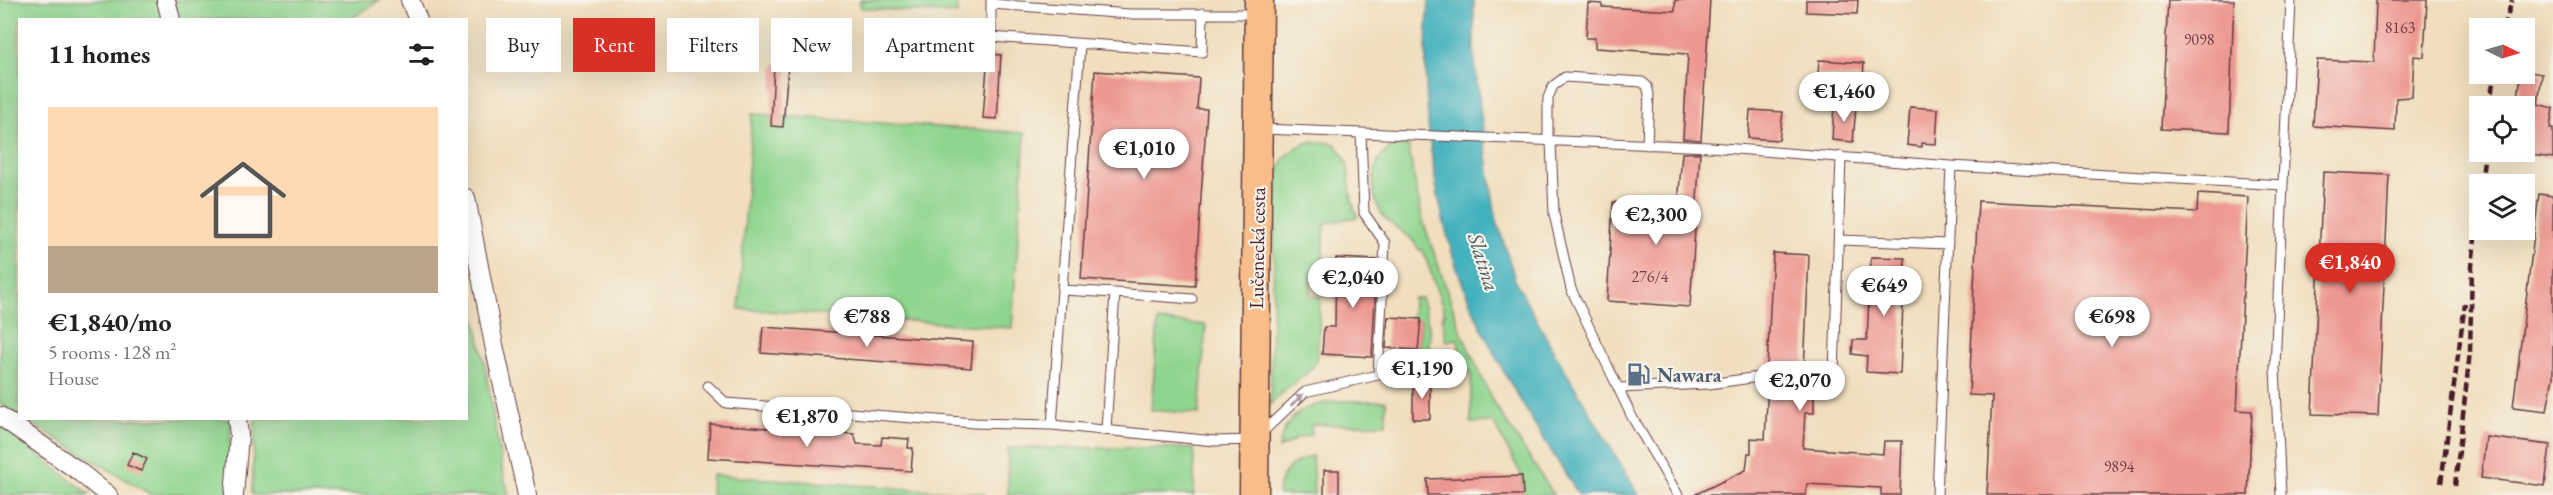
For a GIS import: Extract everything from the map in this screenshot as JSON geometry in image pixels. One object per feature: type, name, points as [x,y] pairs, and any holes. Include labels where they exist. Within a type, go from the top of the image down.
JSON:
[{"type":"main road","name":"Lučenecká cesta","points":[[1254,495],[1259,7]]},
{"type":"street","points":[[166,0],[170,18]]},
{"type":"street","points":[[410,0],[417,18]]},
{"type":"street","points":[[468,208],[494,345],[527,495]]},
{"type":"street","points":[[0,416],[108,495]]},
{"type":"street","points":[[234,495],[239,436],[237,420]]},
{"type":"lane","points":[[2281,495],[2275,368],[2291,0]]},
{"type":"lane","points":[[1203,13],[1202,52],[991,38],[991,2],[1130,14],[1203,13],[1259,7]]},
{"type":"lane","points":[[1052,425],[1080,45]]},
{"type":"lane","points":[[1647,145],[1649,94],[1647,86],[1642,82],[1565,77],[1553,86],[1548,98],[1554,214],[1570,289],[1632,417],[1678,495]]},
{"type":"lane","points":[[1258,129],[1647,145],[1841,156],[1951,166],[2283,184]]},
{"type":"lane","points":[[708,386],[726,403],[974,423],[1106,429],[1215,441],[1254,440],[1305,392],[1378,375],[1385,243],[1364,213],[1361,133]]},
{"type":"lane","points":[[1834,375],[1841,156]]},
{"type":"lane","points":[[1937,495],[1951,166]]},
{"type":"lane","points":[[1839,240],[1948,244]]},
{"type":"lane","points":[[1062,290],[1192,299]]},
{"type":"lane","points":[[1106,429],[1115,293]]},
{"type":"lane","points":[[1618,388],[1709,384],[1773,375]]},
{"type":"green space","points":[[0,0],[380,0],[353,18],[18,18],[18,415],[0,404]]},
{"type":"green space","points":[[860,0],[958,0],[957,14],[860,8]]},
{"type":"green space","points":[[752,114],[1025,133],[1012,328],[739,309]]},
{"type":"green space","points":[[1313,141],[1335,144],[1342,152],[1358,217],[1325,223],[1322,272],[1312,272],[1310,296],[1320,297],[1317,358],[1307,373],[1270,405],[1276,180],[1288,154],[1299,146]]},
{"type":"green space","points":[[1396,146],[1408,146],[1422,218],[1462,334],[1492,400],[1554,495],[1523,495],[1522,476],[1493,422],[1471,423],[1471,373],[1450,372],[1449,356],[1460,354],[1458,339],[1446,341],[1442,316],[1445,314],[1423,250],[1419,250],[1408,236],[1386,219],[1376,201],[1374,178],[1376,168],[1380,158]]},
{"type":"green space","points":[[468,287],[485,365],[503,474],[509,495],[252,495],[255,420],[468,420]]},
{"type":"green space","points":[[1413,298],[1421,298],[1430,337],[1425,354],[1408,364],[1409,350],[1419,350],[1421,320],[1412,319]]},
{"type":"green space","points":[[1158,321],[1206,325],[1199,414],[1151,410]]},
{"type":"green space","points":[[1337,401],[1386,401],[1386,424],[1311,425],[1312,435],[1298,438],[1279,449],[1286,428],[1298,413],[1316,405]]},
{"type":"green space","points":[[26,420],[231,420],[228,495],[150,494]]},
{"type":"green space","points":[[0,425],[90,495],[0,495]]},
{"type":"green space","points":[[1008,448],[1194,448],[1194,495],[1008,495]]},
{"type":"green space","points":[[1312,456],[1314,495],[1278,495],[1283,475],[1292,465]]},
{"type":"green space","points":[[712,475],[985,494],[985,495],[711,495]]},
{"type":"water","name":"Slatina","points":[[1429,0],[1474,0],[1474,55],[1496,218],[1516,282],[1557,357],[1639,495],[1579,495],[1506,376],[1475,314],[1451,249],[1432,157],[1426,94]]},
{"type":"building","points":[[1675,0],[1710,0],[1701,140],[1683,139],[1688,54],[1595,48],[1595,38],[1586,38],[1588,3],[1602,4],[1602,7],[1675,11]]},
{"type":"building","points":[[1806,0],[1858,0],[1857,14],[1806,12]]},
{"type":"building","points":[[2168,0],[2234,0],[2229,132],[2161,129]]},
{"type":"building","points":[[2376,0],[2427,0],[2424,57],[2414,56],[2412,97],[2396,98],[2395,131],[2313,126],[2317,60],[2374,62]]},
{"type":"building","points":[[995,55],[1001,55],[997,119],[983,118],[987,72],[995,72]]},
{"type":"building","points":[[1819,60],[1864,63],[1863,78],[1818,74]]},
{"type":"building","points":[[1095,71],[1199,78],[1197,109],[1207,109],[1195,286],[1081,279]]},
{"type":"building","points":[[774,72],[787,72],[783,127],[771,126]]},
{"type":"building","points":[[2535,73],[2542,74],[2538,104],[2553,108],[2550,129],[2553,129],[2553,158],[2535,156],[2535,96],[2518,96],[2520,84],[2535,84]]},
{"type":"building","points":[[1834,104],[1856,106],[1853,142],[1832,140]]},
{"type":"building","points":[[1910,107],[1938,109],[1936,144],[1922,143],[1922,147],[1907,145]]},
{"type":"building","points":[[1750,110],[1783,112],[1779,140],[1748,138]]},
{"type":"building","points":[[1682,153],[1700,153],[1690,307],[1607,301],[1613,202],[1678,205]]},
{"type":"building","points":[[2323,172],[2389,175],[2378,416],[2312,414]]},
{"type":"building","points":[[2198,194],[2248,197],[2237,410],[2252,411],[2248,495],[1987,495],[1992,396],[1969,395],[1978,201],[2197,212]]},
{"type":"building","points":[[2539,194],[2553,196],[2553,377],[2547,411],[2513,407]]},
{"type":"building","points":[[1773,253],[1809,255],[1803,395],[1814,396],[1814,413],[1805,413],[1803,448],[1883,454],[1884,441],[1902,441],[1900,495],[1881,495],[1881,488],[1807,484],[1806,495],[1694,495],[1746,470],[1748,453],[1751,453],[1751,438],[1765,439],[1768,383],[1777,381],[1780,375],[1776,369],[1767,368]]},
{"type":"building","points":[[1871,257],[1905,258],[1900,374],[1866,372],[1867,356],[1852,354],[1853,340],[1867,340]]},
{"type":"building","points":[[1336,258],[1377,260],[1372,357],[1322,354],[1324,327],[1335,327]]},
{"type":"building","points":[[1388,317],[1421,319],[1418,350],[1386,348]]},
{"type":"building","points":[[763,327],[973,342],[971,368],[761,353]]},
{"type":"building","points":[[1413,382],[1430,382],[1430,419],[1413,419]]},
{"type":"building","points":[[710,424],[854,434],[857,444],[881,445],[882,437],[909,439],[908,448],[913,448],[911,471],[708,458]]},
{"type":"building","points":[[2486,437],[2550,445],[2545,486],[2481,478]]},
{"type":"building","points":[[133,452],[147,459],[141,471],[127,465]]},
{"type":"building","points":[[1324,470],[1339,470],[1339,495],[1324,495]]},
{"type":"building","points":[[1522,476],[1523,495],[1428,495],[1427,479]]},
{"type":"railway","points":[[2507,18],[2512,0]]},
{"type":"railway","points":[[2491,96],[2493,84]]},
{"type":"railway","points":[[2482,174],[2484,162]]},
{"type":"railway","points":[[2455,486],[2470,352],[2475,240]]},
{"type":"railway","points":[[2441,483],[2465,303]]},
{"type":"place","name":"Nawara","points":[[1639,375]]}]
